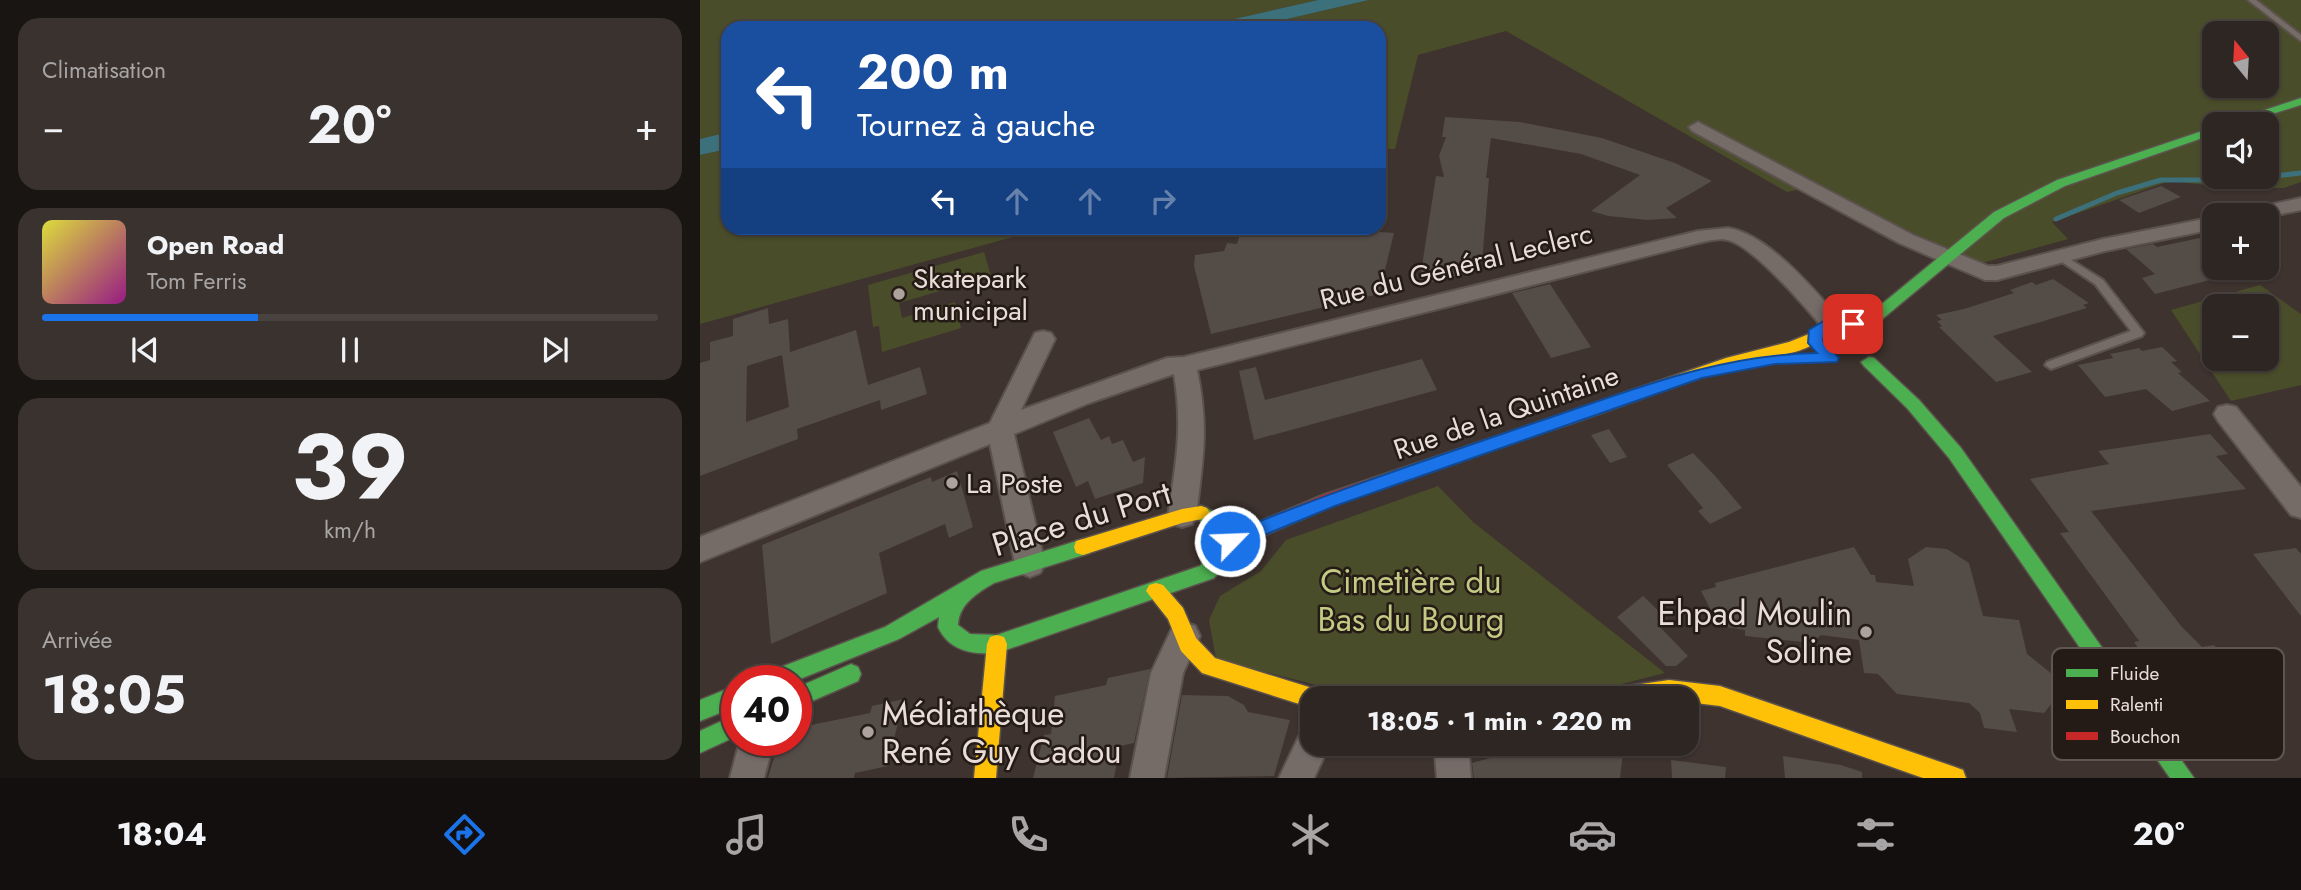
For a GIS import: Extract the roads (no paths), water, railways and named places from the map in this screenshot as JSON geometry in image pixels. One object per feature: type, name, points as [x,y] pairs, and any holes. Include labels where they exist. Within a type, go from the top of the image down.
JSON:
[{"type":"street","points":[[2267,112],[2301,101]]},
{"type":"street","points":[[1698,127],[1906,239],[1979,272],[1991,273],[2202,226]]},
{"type":"street","name":"Rue de la Quintaine","points":[[1889,326],[1999,215],[2073,179],[2202,134]]},
{"type":"street","points":[[2279,209],[2301,204]]},
{"type":"street","name":"Rue du Général Leclerc","points":[[700,550],[1000,429],[1167,366],[1184,365],[1698,237],[1728,234],[1743,239],[1815,305],[1833,327]]},
{"type":"street","name":"Rue de la Quintaine","points":[[1230,541],[1329,500],[1833,327],[1876,317],[1953,260]]},
{"type":"street","points":[[1833,327],[1872,334]]},
{"type":"street","name":"Rue de la Quintaine","points":[[1700,373],[1775,359],[1817,356],[1833,327]]},
{"type":"street","points":[[1030,564],[1000,429],[1043,339]]},
{"type":"street","points":[[1851,364],[1869,362],[1880,349]]},
{"type":"street","points":[[1869,362],[1913,404],[1955,453],[2092,648]]},
{"type":"street","points":[[1182,516],[1193,440],[1192,406],[1184,365]]},
{"type":"street","points":[[2227,414],[2301,507]]},
{"type":"street","name":"Rue de la Quintaine","points":[[1237,519],[1329,500]]},
{"type":"street","name":"Place du Port","points":[[812,665],[919,621],[988,577],[1182,516],[1201,513],[1237,519]]},
{"type":"street","points":[[960,595],[949,611],[943,634],[968,645],[997,644],[1207,572],[1217,564],[1230,541],[1229,532],[1237,519]]},
{"type":"street","points":[[1156,590],[1176,614],[1184,636],[1209,666],[1300,694]]},
{"type":"street","points":[[1147,778],[1167,673],[1184,636]]},
{"type":"street","points":[[985,778],[997,644]]},
{"type":"street","points":[[812,691],[862,668]]},
{"type":"street","points":[[1699,694],[1720,696],[1955,778]]},
{"type":"street","points":[[700,711],[721,702]]},
{"type":"street","points":[[700,742],[721,732]]},
{"type":"street","points":[[747,778],[753,756]]},
{"type":"street","points":[[1296,778],[1307,756]]},
{"type":"street","points":[[1452,756],[1454,778]]},
{"type":"street","points":[[2170,760],[2183,778]]},
{"type":"lane","points":[[2252,0],[2301,39]]},
{"type":"lane","points":[[2051,365],[2138,333],[2099,282],[2060,256]]},
{"type":"water","points":[[1318,0],[1369,0],[1279,21],[1225,21]]},
{"type":"water","points":[[721,134],[721,150],[700,155],[700,139]]},
{"type":"waterway","points":[[2056,219],[2117,193],[2161,180],[2236,180],[2301,173]]},
{"type":"place","name":"Skatepark municipal","points":[[899,294]]},
{"type":"place","name":"La Poste","points":[[952,483]]},
{"type":"place","name":"Ehpad Moulin Soline","points":[[1866,632]]},
{"type":"place","name":"Médiathèque René Guy Cadou","points":[[868,732]]},
{"type":"park label","name":"Cimetière du Bas du Bourg","points":[[1411,600]]}]
